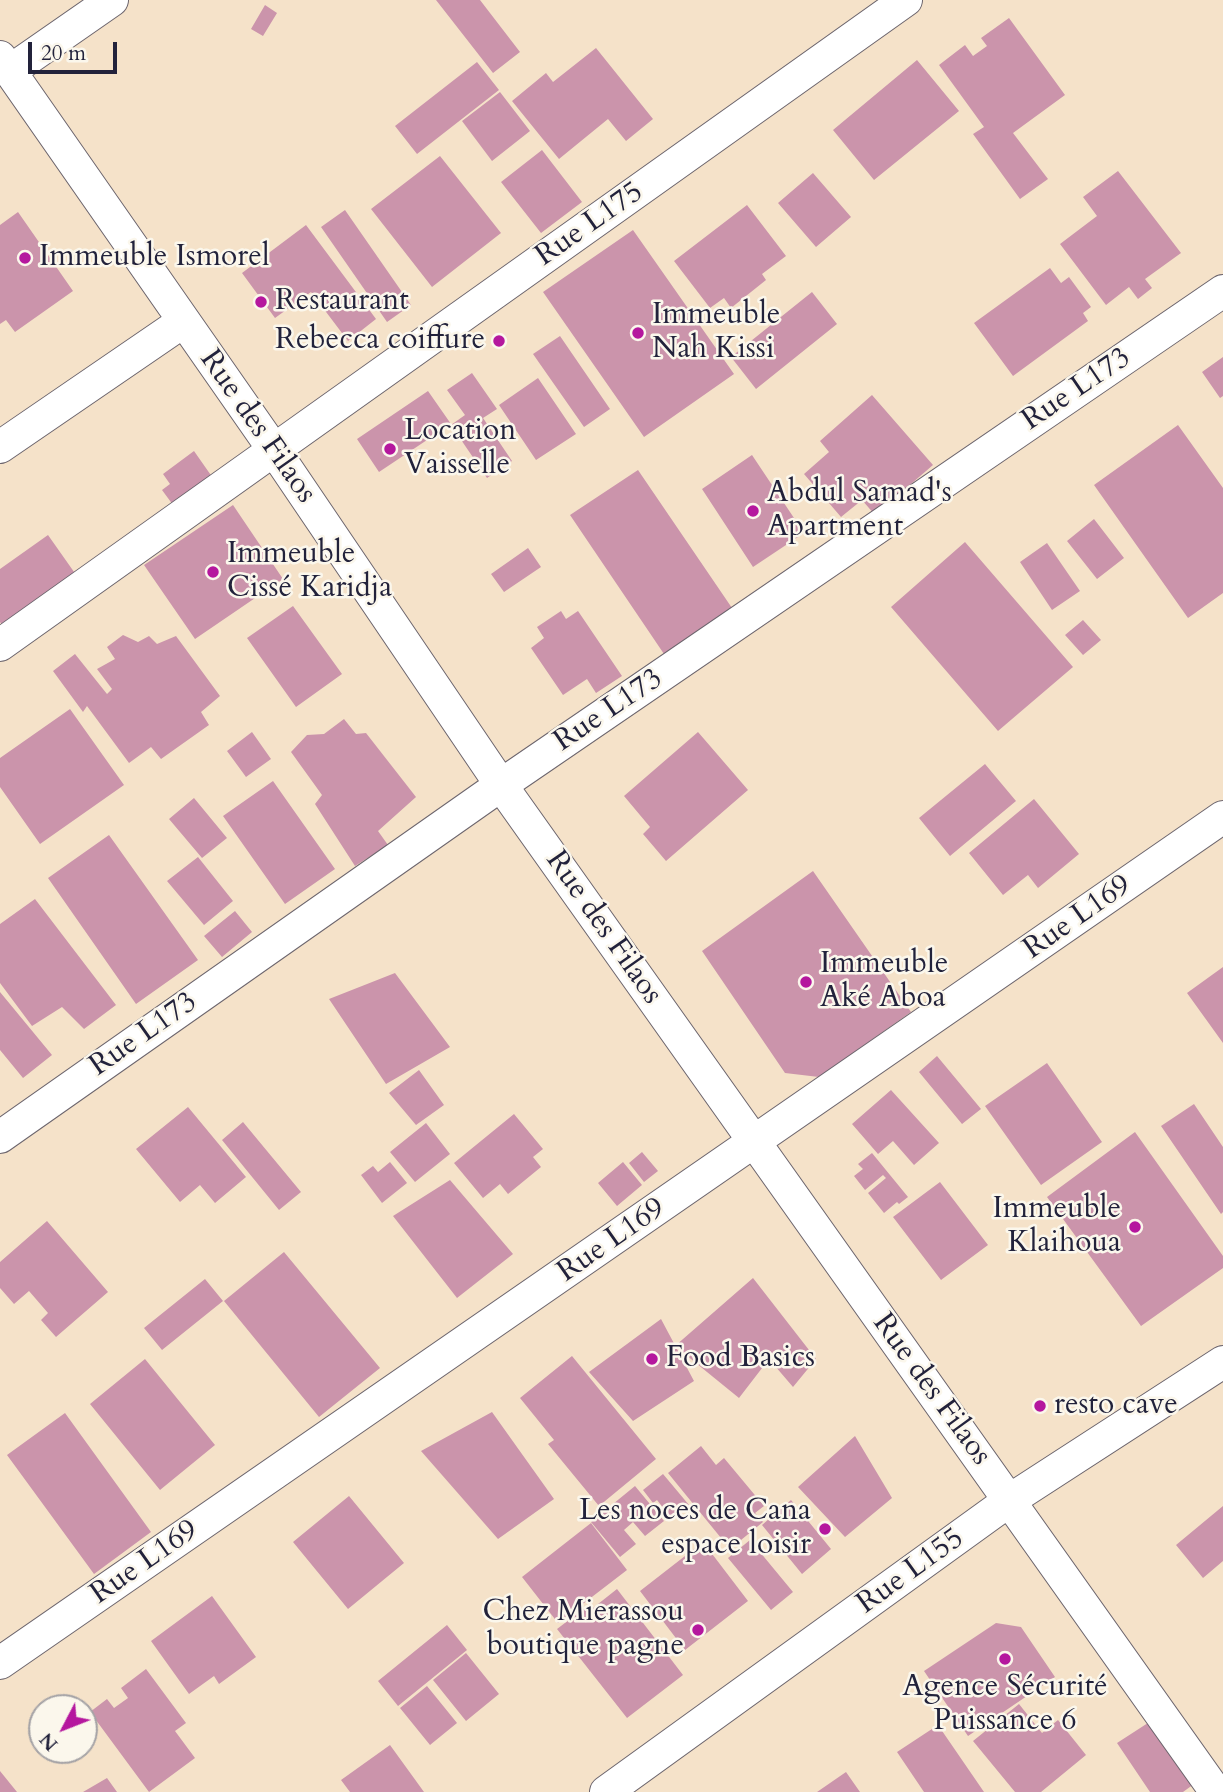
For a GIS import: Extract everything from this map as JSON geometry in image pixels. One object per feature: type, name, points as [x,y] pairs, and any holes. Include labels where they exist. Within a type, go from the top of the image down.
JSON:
[{"type":"street","points":[[5,64],[112,0]]},
{"type":"street","name":"Rue L175","points":[[0,645],[906,0]]},
{"type":"street","name":"Rue des Filaos","points":[[5,64],[274,450],[501,785],[1216,1792]]},
{"type":"street","name":"Rue L173","points":[[0,1137],[501,785],[1223,291]]},
{"type":"street","points":[[0,447],[184,321]]},
{"type":"street","name":"Rue L169","points":[[0,1663],[1223,817]]},
{"type":"street","name":"Rue L155","points":[[606,1792],[1010,1500],[1223,1362]]},
{"type":"building","points":[[436,0],[480,0],[520,52],[493,73]]},
{"type":"building","points":[[265,5],[277,13],[263,36],[251,29]]},
{"type":"building","points":[[1009,18],[1065,95],[1013,133],[1048,179],[1020,199],[973,134],[984,127],[939,65],[965,45],[973,56],[987,46],[981,38]]},
{"type":"building","points":[[596,48],[653,119],[626,141],[608,119],[559,159],[512,101],[546,73],[553,82]]},
{"type":"building","points":[[917,60],[959,111],[874,180],[833,130]]},
{"type":"building","points":[[477,62],[499,90],[417,154],[395,126]]},
{"type":"building","points":[[500,92],[530,131],[492,161],[462,121]]},
{"type":"building","points":[[542,150],[582,202],[541,233],[501,182]]},
{"type":"building","points":[[440,156],[501,233],[432,287],[371,209]]},
{"type":"building","points":[[1118,171],[1181,253],[1145,279],[1152,288],[1138,299],[1129,287],[1106,305],[1060,244],[1097,216],[1083,197]]},
{"type":"building","points":[[813,173],[851,217],[816,247],[778,203]]},
{"type":"building","points":[[747,205],[786,256],[762,274],[766,280],[731,308],[724,298],[710,308],[674,261]]},
{"type":"building","points":[[345,210],[411,305],[387,322],[321,227]]},
{"type":"building","name":"Immeuble Ismorel","points":[[18,212],[73,291],[15,332],[6,320],[0,324],[0,225]]},
{"type":"building","points":[[306,225],[376,319],[348,341],[311,292],[275,318],[242,273]]},
{"type":"building","name":"Immeuble Nah Kissi","points":[[633,230],[734,374],[644,437],[543,292]]},
{"type":"building","points":[[1050,268],[1061,283],[1069,277],[1091,307],[1083,313],[1088,321],[1013,376],[974,323]]},
{"type":"building","points":[[812,292],[837,324],[756,389],[731,357]]},
{"type":"building","points":[[560,336],[610,409],[584,427],[533,354]]},
{"type":"building","points":[[1223,357],[1223,396],[1220,398],[1202,372]]},
{"type":"building","points":[[472,373],[497,409],[483,418],[512,461],[487,478],[451,425],[465,415],[447,390]]},
{"type":"building","points":[[538,378],[576,434],[536,460],[499,405]]},
{"type":"building","points":[[428,391],[451,424],[379,472],[357,439]]},
{"type":"building","points":[[872,395],[933,465],[875,515],[862,500],[841,517],[804,474],[829,452],[820,441]]},
{"type":"building","points":[[1178,425],[1223,488],[1223,593],[1188,618],[1094,485]]},
{"type":"building","points":[[194,451],[215,481],[176,509],[162,490],[170,484],[163,474]]},
{"type":"building","name":"Abdul Samad's Apartment","points":[[752,455],[804,533],[753,567],[702,489]]},
{"type":"building","points":[[638,470],[732,608],[664,654],[570,515]]},
{"type":"building","name":"Immeuble Cissé Karidja","points":[[233,505],[283,579],[195,639],[144,565]]},
{"type":"building","points":[[1094,519],[1124,558],[1097,579],[1067,541]]},
{"type":"building","points":[[48,535],[79,579],[6,631],[0,622],[0,569]]},
{"type":"building","points":[[965,542],[1073,667],[998,731],[891,607]]},
{"type":"building","points":[[1047,543],[1080,591],[1052,610],[1020,562]]},
{"type":"building","points":[[528,548],[541,567],[504,592],[491,574]]},
{"type":"building","points":[[293,606],[342,674],[296,707],[247,638]]},
{"type":"building","points":[[561,611],[566,619],[578,611],[622,676],[596,693],[587,679],[563,695],[531,648],[544,638],[537,627]]},
{"type":"building","points":[[1083,620],[1101,640],[1083,655],[1065,635]]},
{"type":"building","points":[[123,635],[138,642],[149,636],[157,644],[176,636],[220,696],[201,712],[209,725],[161,759],[151,747],[129,763],[87,706],[83,712],[53,671],[75,654],[107,694],[112,689],[97,669],[115,659],[107,647]]},
{"type":"building","points":[[70,709],[124,785],[40,844],[0,787],[0,758]]},
{"type":"building","points":[[344,719],[356,734],[366,733],[416,797],[378,831],[388,845],[355,866],[315,804],[322,795],[291,752],[307,735],[324,734]]},
{"type":"building","points":[[252,732],[271,759],[246,777],[227,751]]},
{"type":"building","points":[[698,732],[748,790],[666,861],[643,834],[650,827],[624,796]]},
{"type":"building","points":[[985,764],[1016,801],[950,856],[919,818]]},
{"type":"building","points":[[273,781],[335,869],[285,904],[223,816]]},
{"type":"building","points":[[194,798],[227,838],[202,858],[169,819]]},
{"type":"building","points":[[1034,799],[1079,854],[1038,888],[1028,875],[1003,895],[969,853]]},
{"type":"building","points":[[109,835],[198,960],[136,1004],[48,878]]},
{"type":"building","points":[[198,857],[233,901],[204,925],[167,881]]},
{"type":"building","name":"Immeuble Aké Aboa","points":[[813,871],[911,1012],[819,1077],[785,1073],[702,951]]},
{"type":"building","points":[[35,899],[116,1005],[84,1029],[62,1007],[32,1026],[0,983],[0,924]]},
{"type":"building","points":[[235,911],[252,932],[222,957],[204,936]]},
{"type":"building","points":[[1223,967],[1223,1043],[1187,993]]},
{"type":"building","points":[[395,973],[450,1047],[386,1084],[329,999]]},
{"type":"building","points":[[0,992],[52,1055],[23,1078],[0,1050]]},
{"type":"building","points":[[937,1056],[981,1109],[962,1124],[919,1072]]},
{"type":"building","points":[[1047,1063],[1102,1142],[1041,1185],[985,1106]]},
{"type":"building","points":[[419,1070],[444,1105],[416,1125],[389,1093]]},
{"type":"building","points":[[891,1090],[939,1143],[914,1165],[893,1141],[878,1154],[852,1124]]},
{"type":"building","points":[[1194,1104],[1223,1147],[1221,1214],[1161,1126]]},
{"type":"building","points":[[188,1107],[246,1177],[215,1203],[200,1185],[180,1202],[136,1149]]},
{"type":"building","points":[[514,1114],[543,1149],[533,1157],[541,1167],[508,1194],[500,1184],[483,1198],[454,1163]]},
{"type":"building","points":[[243,1122],[301,1192],[279,1210],[222,1140]]},
{"type":"building","points":[[426,1123],[450,1154],[415,1182],[390,1152]]},
{"type":"building","name":"Immeuble Klaihoua","points":[[1135,1132],[1223,1256],[1223,1268],[1141,1326],[1047,1197]]},
{"type":"building","points":[[642,1152],[658,1171],[644,1182],[629,1163]]},
{"type":"building","points":[[872,1153],[908,1197],[884,1213],[868,1193],[886,1178],[883,1175],[865,1190],[854,1176],[863,1169],[858,1164]]},
{"type":"building","points":[[390,1162],[407,1183],[382,1203],[361,1175],[373,1166],[378,1172]]},
{"type":"building","points":[[623,1162],[642,1185],[617,1206],[598,1183]]},
{"type":"building","points":[[450,1180],[513,1254],[457,1298],[393,1216]]},
{"type":"building","points":[[940,1182],[988,1245],[941,1280],[893,1217]]},
{"type":"building","points":[[47,1221],[108,1292],[56,1337],[41,1320],[48,1313],[29,1291],[14,1304],[0,1288],[0,1262]]},
{"type":"building","points":[[284,1252],[380,1368],[319,1417],[224,1301]]},
{"type":"building","points":[[753,1278],[816,1359],[793,1387],[769,1359],[739,1398],[675,1346]]},
{"type":"building","points":[[205,1279],[223,1301],[162,1350],[144,1328]]},
{"type":"building","points":[[661,1319],[694,1381],[633,1421],[589,1372]]},
{"type":"building","points":[[572,1356],[656,1459],[599,1506],[548,1444],[554,1440],[520,1398]]},
{"type":"building","points":[[145,1359],[215,1445],[160,1490],[90,1404]]},
{"type":"building","points":[[492,1412],[554,1499],[498,1539],[421,1451]]},
{"type":"building","points":[[65,1413],[151,1532],[94,1574],[7,1455]]},
{"type":"building","points":[[855,1436],[892,1498],[845,1537],[798,1487]]},
{"type":"building","points":[[701,1446],[716,1465],[724,1458],[764,1506],[755,1513],[763,1522],[730,1549],[668,1473]]},
{"type":"building","points":[[663,1474],[689,1505],[672,1519],[657,1500],[653,1503],[643,1490]]},
{"type":"building","points":[[635,1486],[664,1521],[645,1536],[633,1522],[624,1530],[636,1544],[620,1557],[591,1522]]},
{"type":"building","points":[[349,1496],[404,1563],[348,1609],[293,1542]]},
{"type":"building","points":[[791,1500],[831,1549],[802,1574],[762,1525]]},
{"type":"building","points":[[1223,1506],[1223,1561],[1203,1578],[1176,1545]]},
{"type":"building","points":[[591,1523],[627,1570],[558,1623],[522,1577]]},
{"type":"building","points":[[750,1540],[793,1592],[771,1610],[728,1558]]},
{"type":"building","points":[[703,1542],[748,1601],[685,1650],[640,1591]]},
{"type":"building","points":[[617,1589],[683,1675],[627,1718],[557,1629],[590,1604],[593,1608]]},
{"type":"building","points":[[212,1596],[256,1657],[219,1684],[214,1676],[189,1694],[151,1641]]},
{"type":"building","points":[[996,1623],[1021,1627],[1055,1677],[968,1736],[924,1671]]},
{"type":"building","points":[[447,1625],[467,1650],[398,1706],[378,1681]]},
{"type":"building","points":[[466,1653],[499,1694],[466,1721],[433,1680]]},
{"type":"building","points":[[146,1669],[186,1723],[175,1731],[195,1758],[149,1792],[98,1723],[98,1706],[107,1699],[114,1708],[128,1698],[121,1688]]},
{"type":"building","points":[[427,1686],[457,1723],[430,1745],[400,1708]]},
{"type":"building","points":[[1019,1704],[1042,1733],[1058,1720],[1086,1755],[1041,1792],[1015,1792],[973,1741]]},
{"type":"building","points":[[1151,1721],[1194,1784],[1183,1792],[1150,1792],[1117,1743]]},
{"type":"building","points":[[938,1725],[984,1792],[924,1792],[897,1752]]},
{"type":"building","points":[[390,1745],[424,1792],[350,1792],[341,1780]]},
{"type":"building","points":[[0,1771],[17,1792],[0,1792]]},
{"type":"building","points":[[846,1772],[860,1792],[817,1792]]},
{"type":"building","points":[[107,1778],[117,1792],[83,1792]]},
{"type":"place","name":"Immeuble Ismorel","points":[[25,258]]},
{"type":"place","name":"Restaurant","points":[[261,302]]},
{"type":"place","name":"Immeuble Nah Kissi","points":[[638,333]]},
{"type":"place","name":"Rebecca coiffure","points":[[499,341]]},
{"type":"place","name":"Location Vaisselle","points":[[390,449]]},
{"type":"place","name":"Abdul Samad's Apartment","points":[[753,511]]},
{"type":"place","name":"Immeuble Cissé Karidja","points":[[213,572]]},
{"type":"place","name":"Immeuble Aké Aboa","points":[[806,982]]},
{"type":"place","name":"Immeuble Klaihoua","points":[[1135,1227]]},
{"type":"place","name":"Food Basics","points":[[652,1359]]},
{"type":"place","name":"resto cave","points":[[1040,1406]]},
{"type":"place","name":"Les noces de Cana espace loisir","points":[[825,1529]]},
{"type":"place","name":"Chez Mierassou boutique pagne","points":[[698,1630]]},
{"type":"place","name":"Agence Sécurité Puissance 6","points":[[1005,1659]]}]
